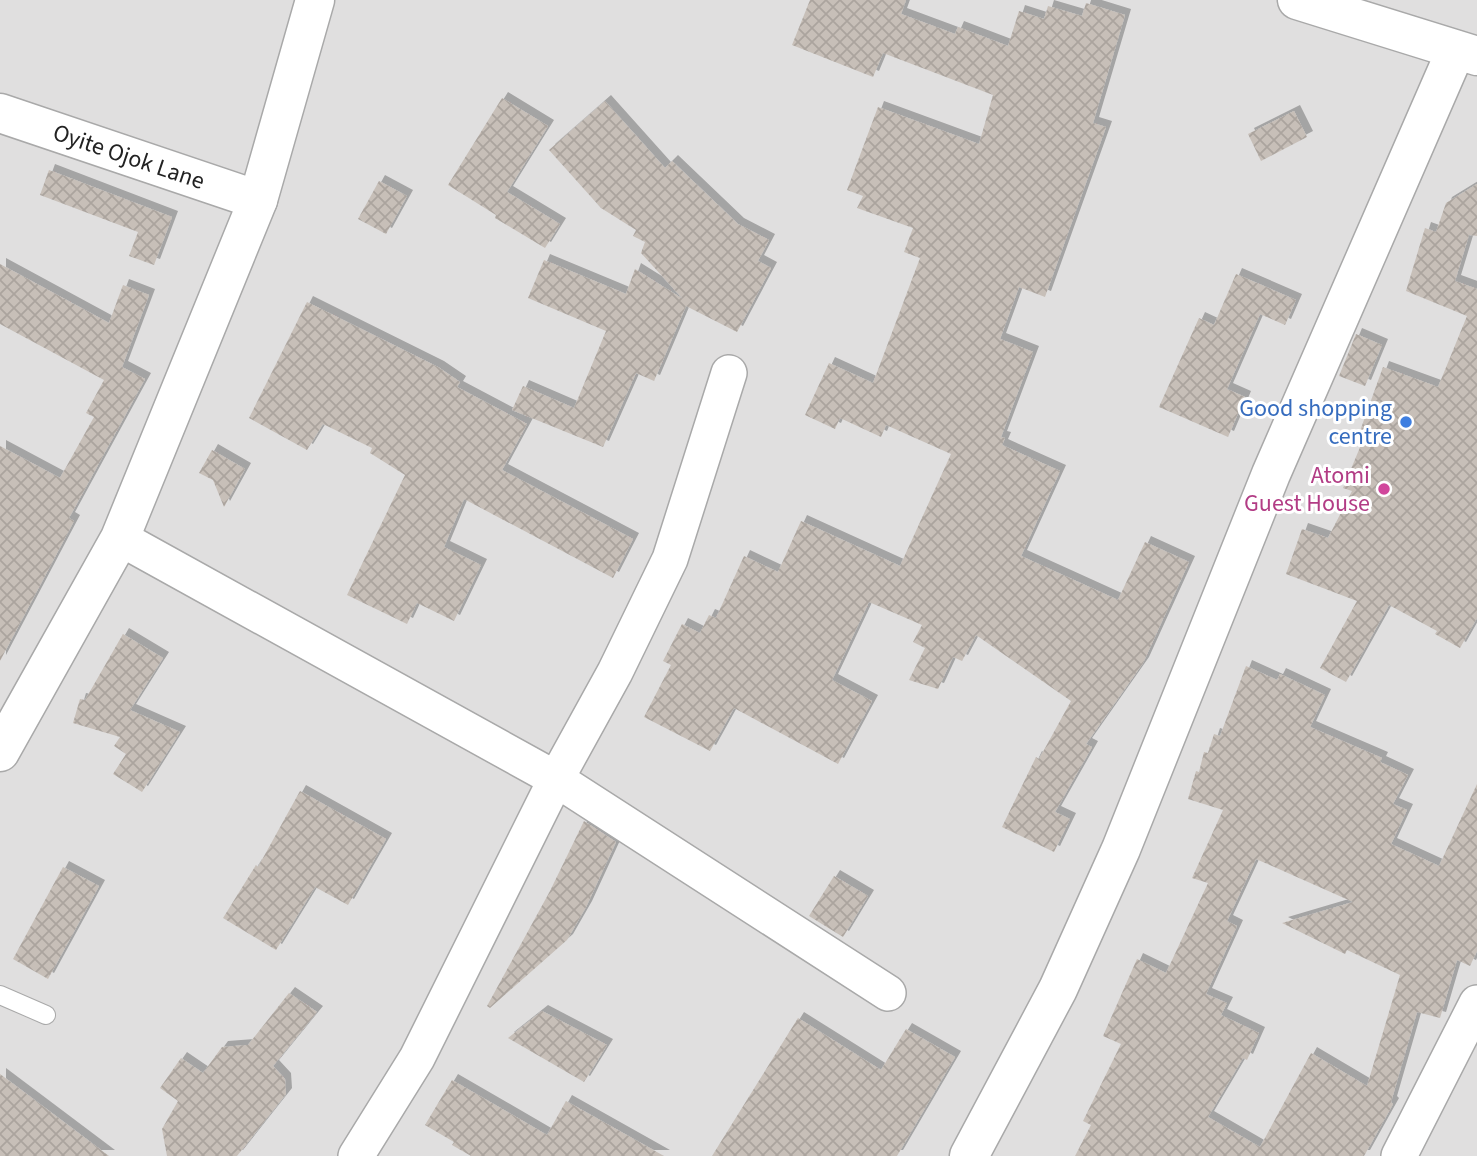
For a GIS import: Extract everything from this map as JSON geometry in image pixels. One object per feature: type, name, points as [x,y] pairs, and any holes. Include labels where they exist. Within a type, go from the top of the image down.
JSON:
[{"type":"street","points":[[0,752],[120,538],[258,200],[315,0]]},
{"type":"street","points":[[969,1156],[1058,989],[1121,849],[1271,474],[1466,53],[1297,0]]},
{"type":"street","name":"Oyite Ojok Lane","points":[[0,113],[258,200]]},
{"type":"street","points":[[356,1156],[417,1058],[556,779],[615,672],[670,559],[729,373]]},
{"type":"street","points":[[120,538],[556,779],[888,993]]},
{"type":"street","points":[[1399,1156],[1477,1003]]},
{"type":"lane","points":[[0,995],[46,1015]]},
{"type":"shaded area","points":[[0,0],[1477,0],[1477,1156],[0,1156]]},
{"type":"building","points":[[810,0],[906,0],[901,14],[955,34],[958,27],[1008,46],[1019,11],[1044,19],[1048,6],[1082,16],[1086,3],[1125,15],[1093,123],[1106,127],[1045,297],[1019,287],[1000,339],[1033,352],[1001,437],[1005,438],[1002,445],[1060,471],[1021,556],[1118,600],[1145,542],[1189,562],[1143,663],[1086,744],[1092,747],[1055,812],[1070,819],[1054,852],[1002,827],[1036,757],[1039,759],[1071,701],[976,635],[962,661],[953,657],[938,689],[909,680],[925,648],[913,642],[922,625],[869,602],[832,680],[872,701],[838,764],[734,708],[710,751],[644,717],[671,665],[663,661],[682,624],[700,633],[709,615],[716,618],[744,556],[778,572],[801,521],[900,566],[951,454],[886,425],[881,437],[840,418],[835,429],[805,415],[829,363],[873,383],[920,258],[904,252],[913,228],[857,208],[863,196],[847,190],[878,107],[979,144],[993,95],[883,53],[873,77],[792,45]]},
{"type":"building","points":[[502,98],[548,126],[507,192],[560,224],[545,248],[448,185]]},
{"type":"building","points":[[605,101],[665,168],[672,161],[738,224],[769,240],[758,261],[771,268],[737,332],[686,306],[654,381],[636,373],[603,447],[512,410],[523,386],[574,408],[606,331],[528,298],[544,260],[626,294],[635,269],[683,299],[641,253],[645,242],[633,236],[636,230],[601,208],[549,150]]},
{"type":"building","points":[[1294,111],[1307,137],[1261,161],[1248,134]]},
{"type":"building","points":[[49,170],[172,217],[154,265],[129,256],[138,232],[40,195]]},
{"type":"building","points":[[379,181],[407,196],[386,234],[358,219]]},
{"type":"building","points":[[1477,184],[1477,236],[1469,235],[1455,281],[1477,289],[1477,618],[1460,648],[1435,634],[1437,631],[1389,605],[1346,682],[1320,668],[1357,601],[1286,574],[1302,529],[1328,538],[1352,491],[1343,488],[1366,433],[1360,431],[1383,367],[1438,387],[1467,316],[1406,291],[1425,228],[1436,232],[1446,203]]},
{"type":"building","points":[[0,264],[109,323],[123,285],[149,295],[122,367],[145,379],[69,518],[74,521],[0,661],[0,446],[60,478],[94,417],[86,413],[104,380],[0,324]]},
{"type":"building","points":[[1236,274],[1296,300],[1285,325],[1260,314],[1227,389],[1245,397],[1228,437],[1159,407],[1199,318],[1214,325]]},
{"type":"building","points":[[307,302],[438,367],[460,382],[457,387],[527,424],[502,470],[633,539],[613,578],[464,499],[444,547],[481,565],[454,621],[417,603],[407,624],[347,595],[405,475],[370,453],[372,448],[323,424],[307,450],[249,418]]},
{"type":"building","points":[[1356,334],[1382,345],[1365,386],[1339,376]]},
{"type":"building","points":[[212,450],[245,469],[224,507],[213,480],[199,473]]},
{"type":"building","points":[[123,634],[163,658],[130,710],[180,732],[142,792],[113,774],[126,754],[114,746],[120,737],[73,723],[80,699],[85,700]]},
{"type":"building","points":[[1246,666],[1277,680],[1280,674],[1325,695],[1310,727],[1382,758],[1380,762],[1408,775],[1393,804],[1407,810],[1391,844],[1439,866],[1477,784],[1477,951],[1470,966],[1457,960],[1440,1018],[1417,1012],[1391,1102],[1393,1104],[1364,1156],[1075,1156],[1091,1125],[1083,1121],[1121,1044],[1103,1036],[1137,959],[1166,973],[1208,883],[1192,878],[1223,810],[1188,799],[1204,752],[1208,753],[1214,734],[1220,736]],"holes":[[[1256,859],[1353,902],[1282,923],[1345,954],[1347,950],[1400,975],[1367,1086],[1311,1053],[1260,1147],[1208,1117],[1243,1058],[1247,1060],[1259,1033],[1221,1015],[1227,1003],[1206,994],[1237,926],[1227,921]]]},
{"type":"building","points":[[300,791],[386,839],[348,905],[315,887],[276,950],[223,918],[256,865],[258,867]]},
{"type":"building","points":[[584,821],[616,842],[586,907],[567,940],[490,1008],[487,1006],[550,891]]},
{"type":"building","points":[[63,867],[99,886],[48,979],[13,959]]},
{"type":"building","points":[[834,876],[868,896],[843,937],[809,916]]},
{"type":"building","points":[[289,993],[317,1012],[273,1066],[285,1079],[286,1094],[237,1156],[167,1156],[162,1129],[178,1101],[160,1088],[181,1058],[203,1073],[222,1047],[248,1045]]},
{"type":"building","points":[[542,1011],[607,1045],[584,1082],[508,1038]]},
{"type":"building","points":[[798,1018],[881,1070],[906,1029],[955,1057],[897,1156],[712,1156]]},
{"type":"building","points":[[0,1074],[109,1156],[0,1156]]},
{"type":"building","points":[[452,1080],[547,1135],[566,1101],[664,1156],[471,1156],[452,1145],[454,1142],[425,1125]]},
{"type":"place","name":"Good shopping centre","points":[[1406,422]]},
{"type":"place","name":"Atomi Guest House","points":[[1384,489]]}]
